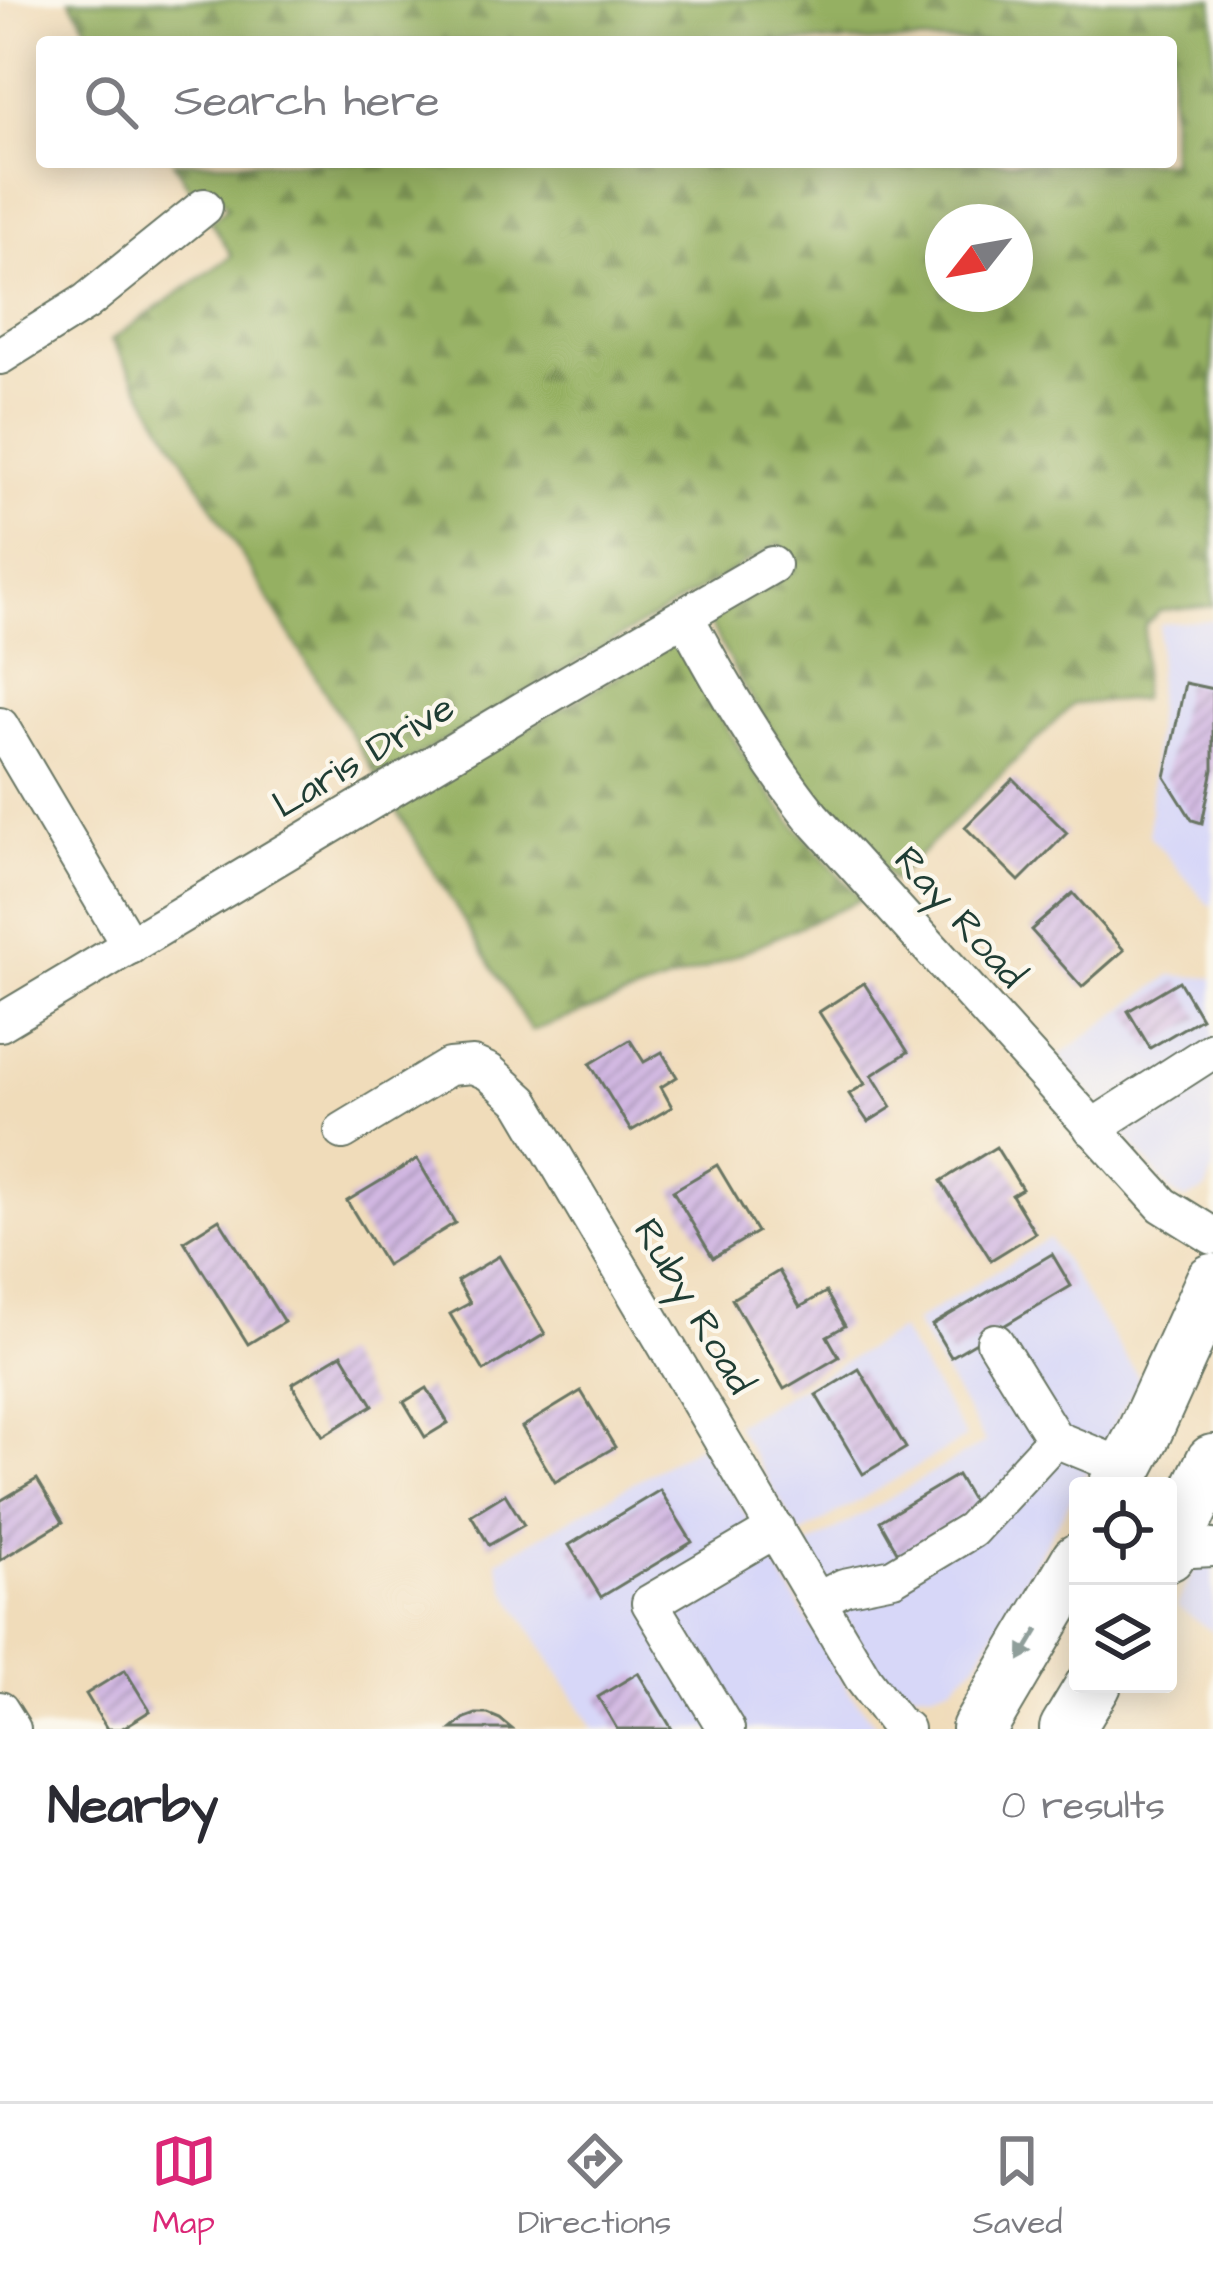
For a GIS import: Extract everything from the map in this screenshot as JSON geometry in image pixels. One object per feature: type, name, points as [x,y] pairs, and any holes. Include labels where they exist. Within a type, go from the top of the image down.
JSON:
[{"type":"highway","points":[[1121,1477],[1213,1282]]},
{"type":"highway","points":[[1184,1550],[1213,1462]]},
{"type":"highway","points":[[979,1729],[1069,1576]]},
{"type":"highway","points":[[1067,1729],[1089,1693]]},
{"type":"street","points":[[0,356],[86,302],[204,207]]},
{"type":"street","name":"Laris Drive","points":[[0,1023],[772,566]]},
{"type":"street","name":"Ray Road","points":[[686,618],[728,696],[801,803],[1163,1205],[1213,1237]]},
{"type":"street","points":[[0,726],[130,946]]},
{"type":"street","points":[[1092,1128],[1213,1050]]},
{"type":"street","name":"Ruby Road","points":[[343,1131],[449,1067],[472,1065],[489,1072],[522,1102],[863,1680],[898,1727]]},
{"type":"street","points":[[995,1342],[1055,1439],[1121,1477]]},
{"type":"street","points":[[817,1600],[844,1587],[893,1577],[971,1530],[1055,1439]]},
{"type":"street","points":[[726,1729],[650,1603],[776,1528]]},
{"type":"street","points":[[0,1710],[11,1729]]},
{"type":"shaded area","points":[[1213,620],[1213,906],[1149,835],[1160,624]]},
{"type":"shaded area","points":[[1171,975],[1213,978],[1213,1170],[1206,1190],[1185,1200],[1174,1194],[1059,1056]]},
{"type":"shaded area","points":[[1049,1238],[1140,1380],[1084,1477],[1069,1477],[1069,1503],[977,1662],[952,1685],[931,1692],[888,1679],[873,1664],[803,1549],[985,1442],[914,1322]]},
{"type":"shaded area","points":[[900,1330],[966,1438],[800,1535],[735,1424]]},
{"type":"shaded area","points":[[704,1442],[848,1690],[879,1729],[594,1729],[506,1590],[497,1561]]},
{"type":"shaded area","points":[[1213,1523],[1213,1632],[1177,1607]]},
{"type":"green space","points":[[70,0],[1213,0],[1213,606],[1160,611],[1145,625],[1141,699],[1073,704],[893,881],[796,767],[743,686],[709,622],[795,570],[780,543],[378,779],[111,340],[232,256],[211,221],[228,207],[208,184],[194,195],[177,168],[1177,168],[1177,36],[93,36]]},
{"type":"green space","points":[[678,641],[764,785],[861,899],[707,968],[531,1031],[394,806]]},
{"type":"building","points":[[1185,683],[1213,689],[1213,769],[1202,823],[1192,820],[1165,777]]},
{"type":"building","points":[[1013,779],[1067,833],[1019,881],[965,827]]},
{"type":"building","points":[[1073,893],[1124,950],[1082,987],[1031,930]]},
{"type":"building","points":[[1179,981],[1201,1018],[1150,1048],[1128,1011]]},
{"type":"building","points":[[864,983],[908,1052],[872,1075],[892,1107],[868,1122],[849,1094],[865,1084],[819,1012]]},
{"type":"building","points":[[630,1040],[644,1062],[662,1052],[677,1077],[661,1087],[672,1107],[631,1131],[590,1064]]},
{"type":"building","points":[[996,1147],[1022,1189],[1012,1195],[1035,1233],[991,1260],[941,1181]]},
{"type":"building","points":[[417,1159],[455,1223],[386,1265],[347,1201]]},
{"type":"building","points":[[717,1165],[757,1232],[713,1258],[673,1191]]},
{"type":"building","points":[[219,1219],[284,1322],[248,1344],[184,1241]]},
{"type":"building","points":[[1052,1254],[1071,1286],[951,1357],[932,1325]]},
{"type":"building","points":[[499,1256],[545,1334],[484,1371],[450,1314],[470,1303],[457,1281]]},
{"type":"building","points":[[779,1271],[800,1307],[826,1292],[845,1326],[827,1336],[839,1357],[784,1389],[732,1299]]},
{"type":"building","points":[[342,1354],[373,1405],[323,1436],[292,1384]]},
{"type":"building","points":[[859,1369],[906,1448],[863,1474],[816,1395]]},
{"type":"building","points":[[427,1388],[448,1423],[425,1437],[404,1402]]},
{"type":"building","points":[[581,1391],[615,1447],[555,1482],[522,1427]]},
{"type":"building","points":[[957,1475],[976,1507],[898,1553],[880,1521]]},
{"type":"building","points":[[37,1479],[63,1522],[0,1560],[0,1501]]},
{"type":"building","points":[[660,1490],[692,1542],[601,1597],[569,1545]]},
{"type":"building","points":[[505,1494],[524,1525],[489,1545],[471,1515]]},
{"type":"building","points":[[125,1670],[150,1711],[121,1729],[107,1729],[86,1694]]},
{"type":"building","points":[[638,1673],[672,1729],[617,1729],[598,1697]]},
{"type":"building","points":[[476,1714],[500,1719],[512,1729],[452,1729]]}]
